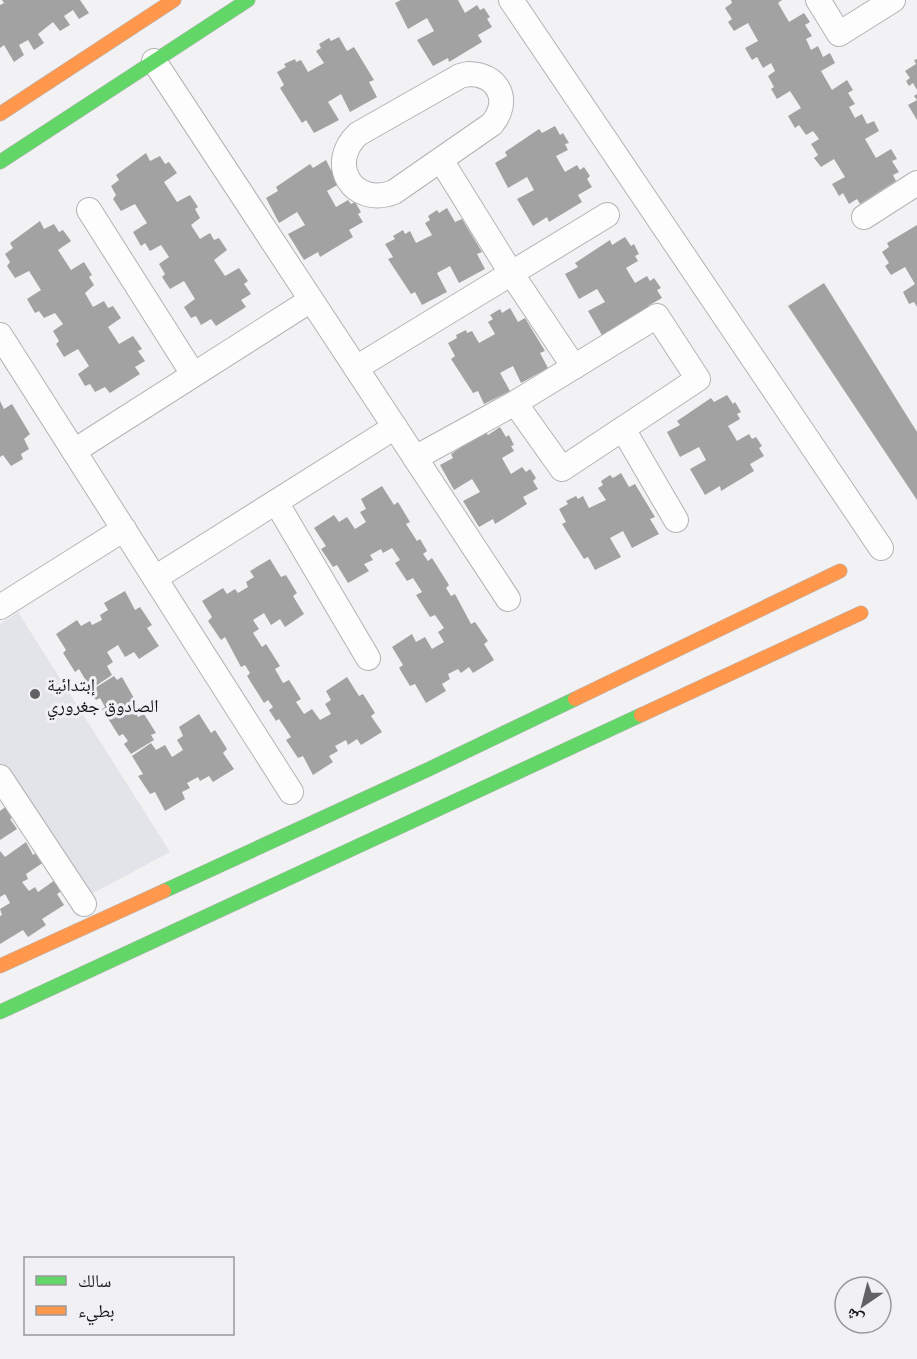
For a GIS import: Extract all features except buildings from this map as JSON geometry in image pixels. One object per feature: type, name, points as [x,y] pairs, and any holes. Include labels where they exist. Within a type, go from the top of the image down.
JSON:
[{"type":"street","points":[[0,114],[174,0]]},
{"type":"street","points":[[0,162],[248,0]]},
{"type":"street","points":[[511,0],[882,548]]},
{"type":"street","points":[[818,0],[839,34],[893,0]]},
{"type":"street","points":[[154,61],[508,599]]},
{"type":"street","points":[[477,74],[486,77],[499,89],[501,98],[498,117],[492,124],[441,160],[394,192],[384,196],[363,194],[355,188],[344,171],[343,160],[345,150],[358,134],[460,76],[477,74]]},
{"type":"street","points":[[441,160],[511,273],[574,367]]},
{"type":"street","points":[[864,217],[917,183]]},
{"type":"street","points":[[89,210],[193,374]]},
{"type":"street","points":[[356,368],[607,215]]},
{"type":"street","points":[[74,451],[311,300]]},
{"type":"street","points":[[415,458],[515,403],[657,316],[698,379],[562,469],[515,403]]},
{"type":"street","points":[[3,348],[74,451],[291,792]]},
{"type":"street","points":[[155,578],[395,427]]},
{"type":"street","points":[[622,429],[676,520]]},
{"type":"street","points":[[276,502],[368,658]]},
{"type":"street","points":[[0,607],[124,529]]},
{"type":"street","points":[[0,966],[427,770],[840,571]]},
{"type":"street","points":[[0,1012],[861,613]]},
{"type":"street","points":[[0,777],[84,904]]},
{"type":"shaded area","name":"إبتدائية الصادوق جغروري","points":[[18,612],[170,852],[86,897],[0,763],[0,624]]},
{"type":"traffic: fast","points":[[0,162],[248,0]]},
{"type":"traffic: fast","points":[[164,891],[575,699]]},
{"type":"traffic: fast","points":[[0,1012],[641,715]]},
{"type":"traffic: slow","points":[[0,114],[174,0]]},
{"type":"traffic: slow","points":[[575,699],[840,571]]},
{"type":"traffic: slow","points":[[641,715],[861,613]]},
{"type":"traffic: slow","points":[[0,966],[164,891]]},
{"type":"place","name":"إبتدائية الصادوق جغروري","points":[[35,694]]}]
